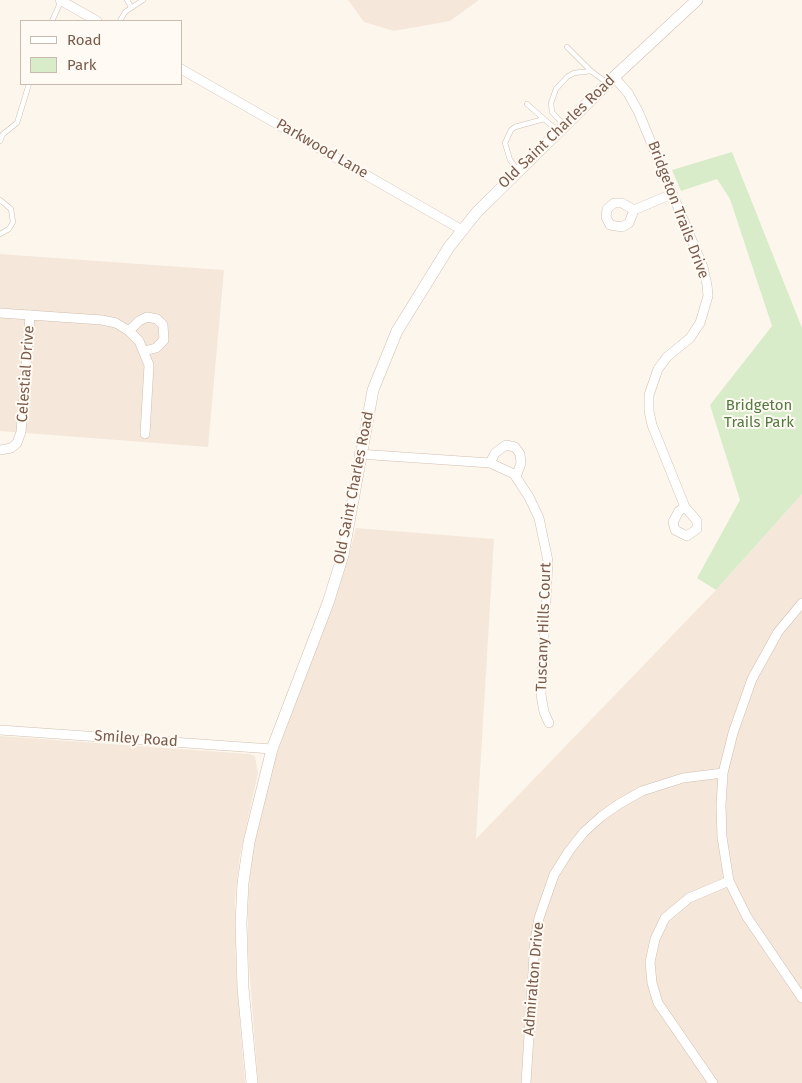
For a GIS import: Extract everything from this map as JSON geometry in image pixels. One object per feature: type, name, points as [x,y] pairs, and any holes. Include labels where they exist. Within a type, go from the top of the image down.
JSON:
[{"type":"street","points":[[61,0],[95,20]]},
{"type":"street","name":"Old Saint Charles Road","points":[[252,1083],[243,988],[243,883],[255,814],[272,749],[328,603],[343,555],[353,507],[359,454],[373,390],[397,331],[462,230],[518,170],[696,0]]},
{"type":"street","name":"Parkwood Lane","points":[[182,70],[462,230]]},
{"type":"street","name":"Bridgeton Trails Drive","points":[[611,80],[628,93],[638,111],[703,267],[708,296],[704,315],[696,331],[658,368],[649,395],[649,411],[685,507]]},
{"type":"street","points":[[634,210],[672,194]]},
{"type":"street","points":[[0,313],[102,320],[116,323],[129,331],[139,340],[148,360],[149,376],[145,434]]},
{"type":"street","name":"Celestial Drive","points":[[0,450],[11,448],[16,444],[21,432],[30,315]]},
{"type":"street","points":[[129,331],[139,321],[147,317],[156,319],[163,325],[164,340],[156,348],[144,351]]},
{"type":"street","points":[[490,463],[495,453],[506,445],[515,447],[520,454],[521,463],[516,477]]},
{"type":"street","name":"Tuscany Hills Court","points":[[359,454],[490,463],[516,477],[529,497],[539,518],[548,561],[541,695],[544,712],[549,723]]},
{"type":"street","points":[[802,603],[778,632],[752,679],[733,733],[723,773],[722,837],[729,881],[747,917],[802,998]]},
{"type":"street","name":"Smiley Road","points":[[0,730],[272,749]]},
{"type":"street","name":"Admiralton Drive","points":[[526,1083],[538,926],[546,896],[569,851],[584,832],[602,816],[618,804],[642,791],[683,778],[723,773]]},
{"type":"street","points":[[713,1083],[658,1003],[652,983],[650,962],[655,939],[665,918],[689,898],[729,881]]},
{"type":"lane","points":[[52,20],[61,0]]},
{"type":"lane","points":[[127,0],[131,7]]},
{"type":"lane","points":[[121,20],[131,7],[143,0]]},
{"type":"lane","points":[[567,47],[590,71],[611,80]]},
{"type":"lane","points":[[561,128],[552,112],[552,95],[567,77],[574,73],[590,71]]},
{"type":"lane","points":[[0,140],[3,134],[17,123],[29,85]]},
{"type":"lane","points":[[527,104],[544,119],[561,128]]},
{"type":"lane","points":[[518,170],[508,155],[506,143],[508,134],[516,127],[544,119]]},
{"type":"lane","points":[[0,200],[11,209],[13,222],[9,229],[0,234]]},
{"type":"shaded area","points":[[348,0],[479,0],[450,21],[394,31],[364,22]]},
{"type":"shaded area","points":[[0,254],[224,270],[208,447],[0,431]]},
{"type":"shaded area","points":[[802,494],[802,1083],[258,1083],[248,953],[251,860],[267,781],[348,559],[356,528],[494,539],[476,839],[716,590]]},
{"type":"shaded area","points":[[0,736],[249,754],[255,756],[258,773],[240,855],[235,899],[236,974],[245,1083],[0,1083]]},
{"type":"green space","name":"Bridgeton Trails Park","points":[[732,152],[802,328],[802,494],[716,590],[697,578],[740,500],[710,405],[772,326],[730,199],[717,179],[681,191],[672,170]]}]
